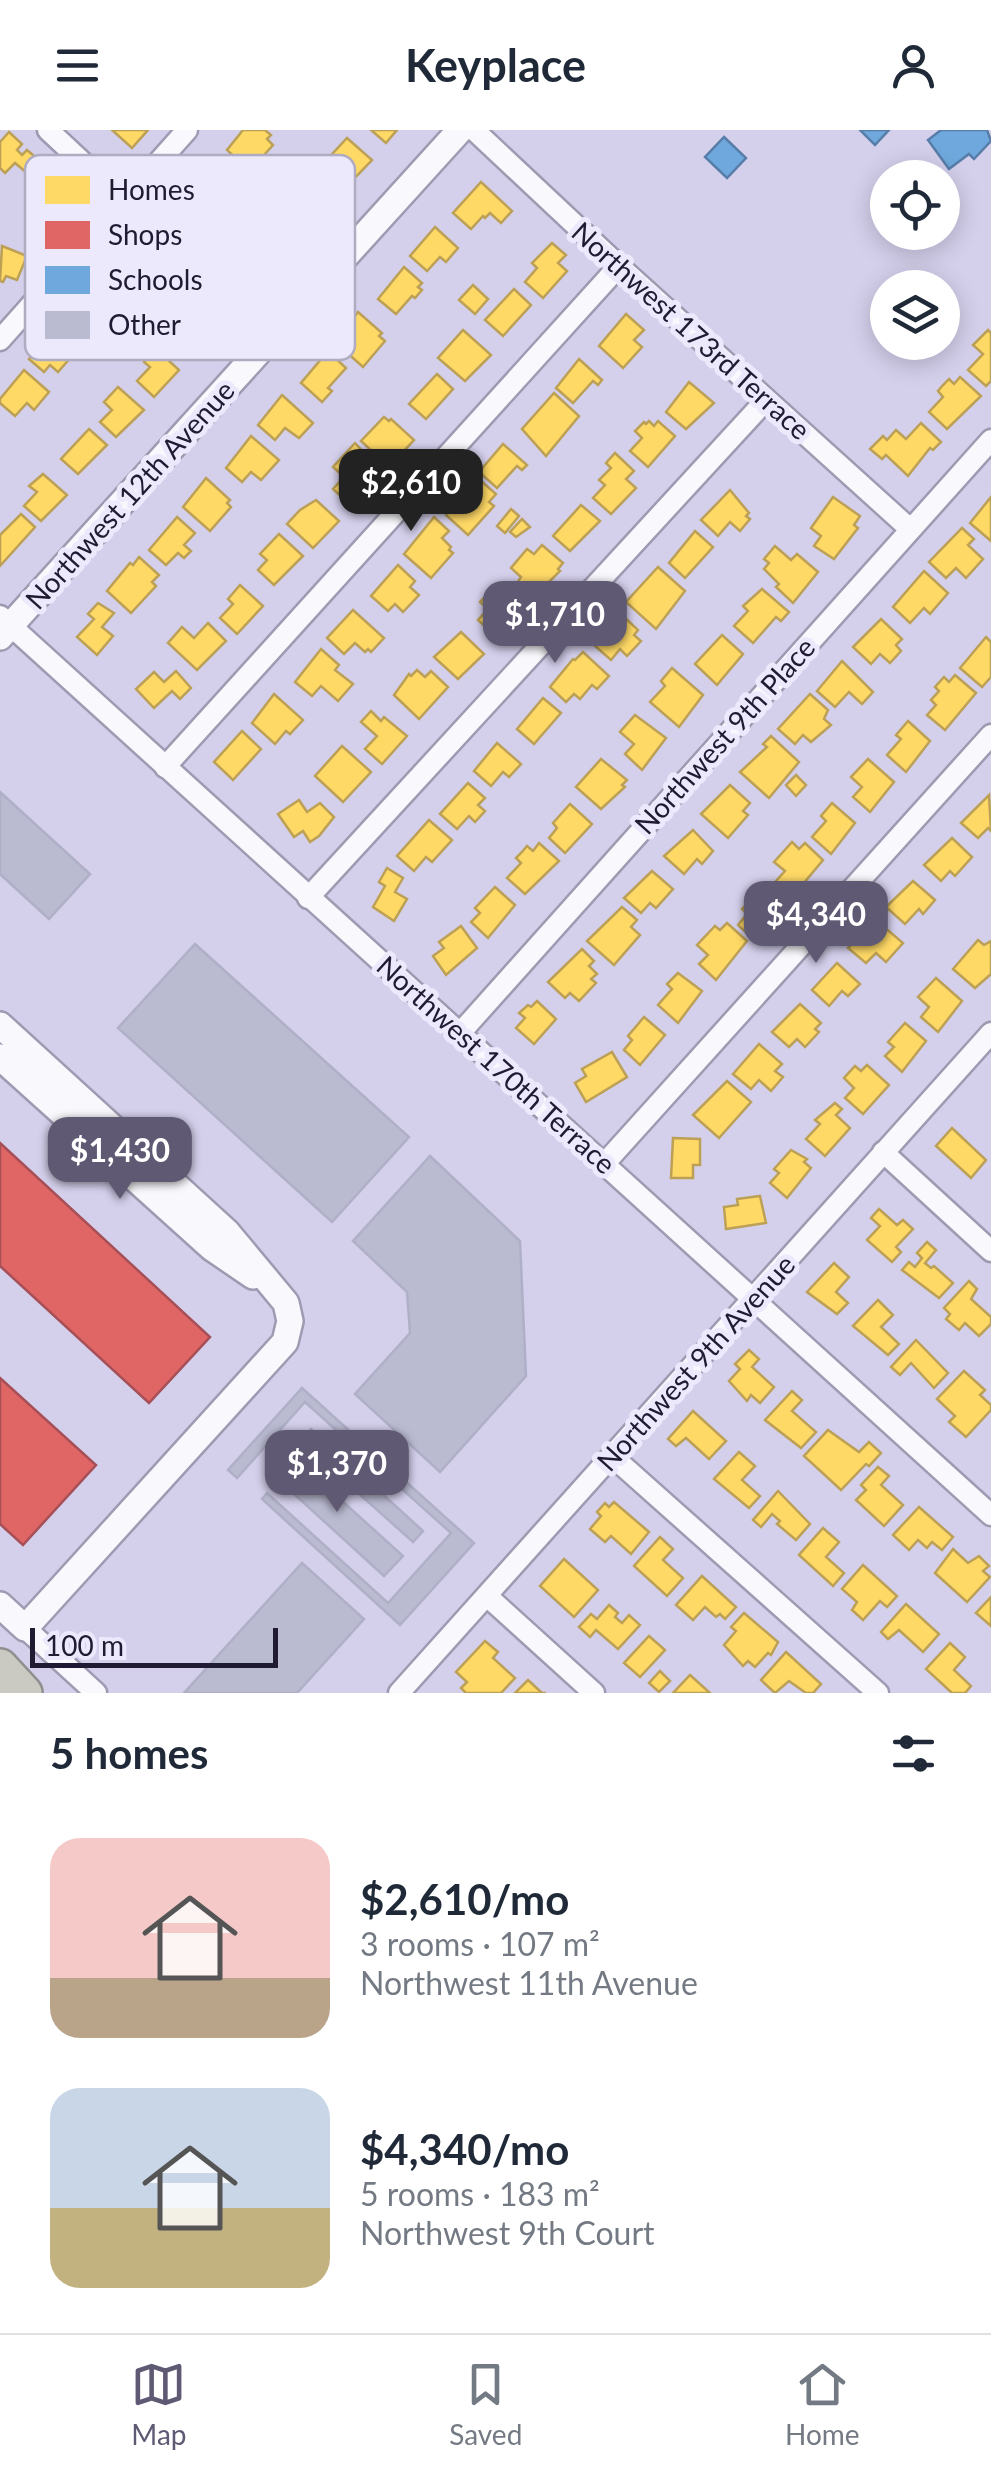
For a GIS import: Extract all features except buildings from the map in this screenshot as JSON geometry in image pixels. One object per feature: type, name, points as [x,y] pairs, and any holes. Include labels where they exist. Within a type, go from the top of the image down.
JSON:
[{"type":"highway","points":[[0,1666],[24,1693]]},
{"type":"street","points":[[48,130],[75,155]]},
{"type":"street","points":[[164,155],[187,130]]},
{"type":"street","name":"Northwest 12th Avenue","points":[[355,244],[460,130]]},
{"type":"street","name":"Northwest 173rd Terrace","points":[[474,130],[910,529]]},
{"type":"street","points":[[165,767],[620,266]]},
{"type":"street","points":[[0,340],[25,312]]},
{"type":"street","name":"Northwest 12th Avenue","points":[[4,626],[249,360]]},
{"type":"street","points":[[308,898],[766,400]]},
{"type":"street","name":"Northwest 9th Place","points":[[461,1032],[991,440]]},
{"type":"street","name":"Northwest 170th Terrace","points":[[4,626],[461,1032],[991,1515]]},
{"type":"street","points":[[605,1163],[991,735]]},
{"type":"street","points":[[0,1025],[30,1068],[280,1295],[290,1322],[285,1342],[24,1628]]},
{"type":"street","name":"Northwest 9th Avenue","points":[[399,1693],[991,1033]]},
{"type":"street","points":[[0,1057],[30,1068]]},
{"type":"street","points":[[884,1152],[991,1251]]},
{"type":"street","points":[[613,1457],[878,1693]]},
{"type":"street","points":[[487,1596],[594,1693]]},
{"type":"street","points":[[0,1605],[96,1693]]}]
